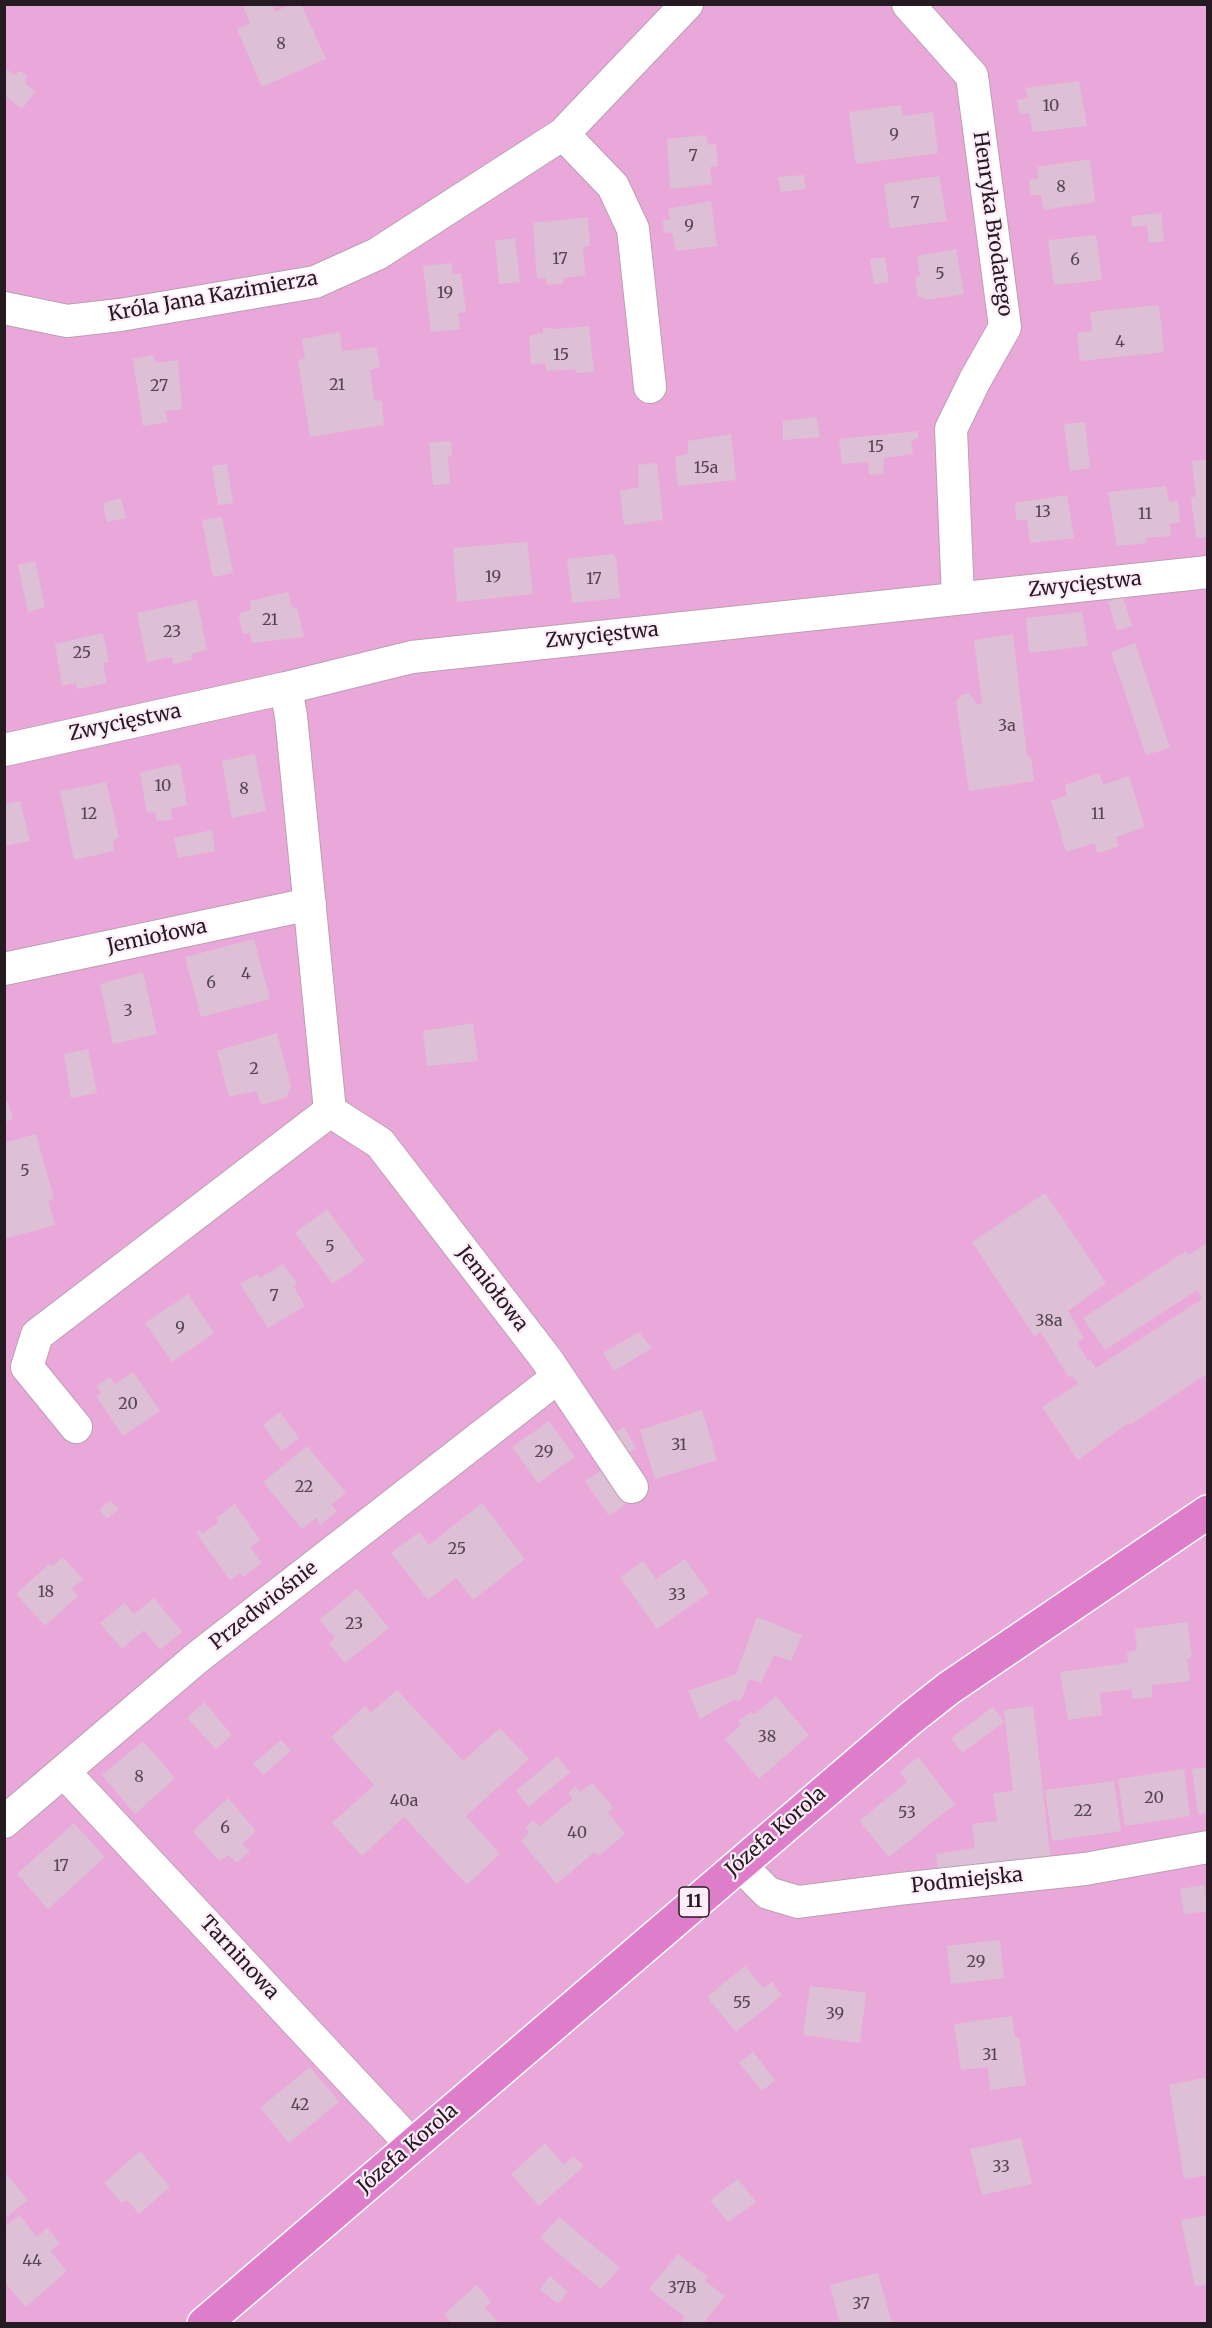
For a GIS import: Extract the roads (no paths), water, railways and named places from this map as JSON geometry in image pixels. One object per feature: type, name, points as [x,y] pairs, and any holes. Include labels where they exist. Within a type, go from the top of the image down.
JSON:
[{"type":"highway","name":"Józefa Korola","points":[[204,2324],[739,1864],[949,1688],[1208,1512]]},
{"type":"street","name":"Króla Jana Kazimierza","points":[[4,308],[67,321],[120,315],[315,282],[377,254],[562,134],[687,4]]},
{"type":"street","name":"Henryka Brodatego","points":[[908,4],[972,76],[1005,327],[951,429],[958,598]]},
{"type":"street","points":[[562,134],[613,186],[633,229],[650,387]]},
{"type":"street","name":"Zwycięstwa","points":[[4,750],[286,688],[412,657],[1208,572]]},
{"type":"street","points":[[76,1427],[27,1367],[37,1335],[330,1111],[286,688]]},
{"type":"street","name":"Jemiołowa","points":[[4,969],[310,904]]},
{"type":"street","name":"Jemiołowa","points":[[330,1111],[380,1143],[558,1377],[632,1487]]},
{"type":"street","name":"Przedwiośnie","points":[[4,1822],[198,1657],[558,1377]]},
{"type":"street","name":"Tarninowa","points":[[64,1772],[412,2145]]},
{"type":"street","name":"Podmiejska","points":[[739,1864],[768,1893],[798,1902],[1085,1869],[1208,1847]]}]
